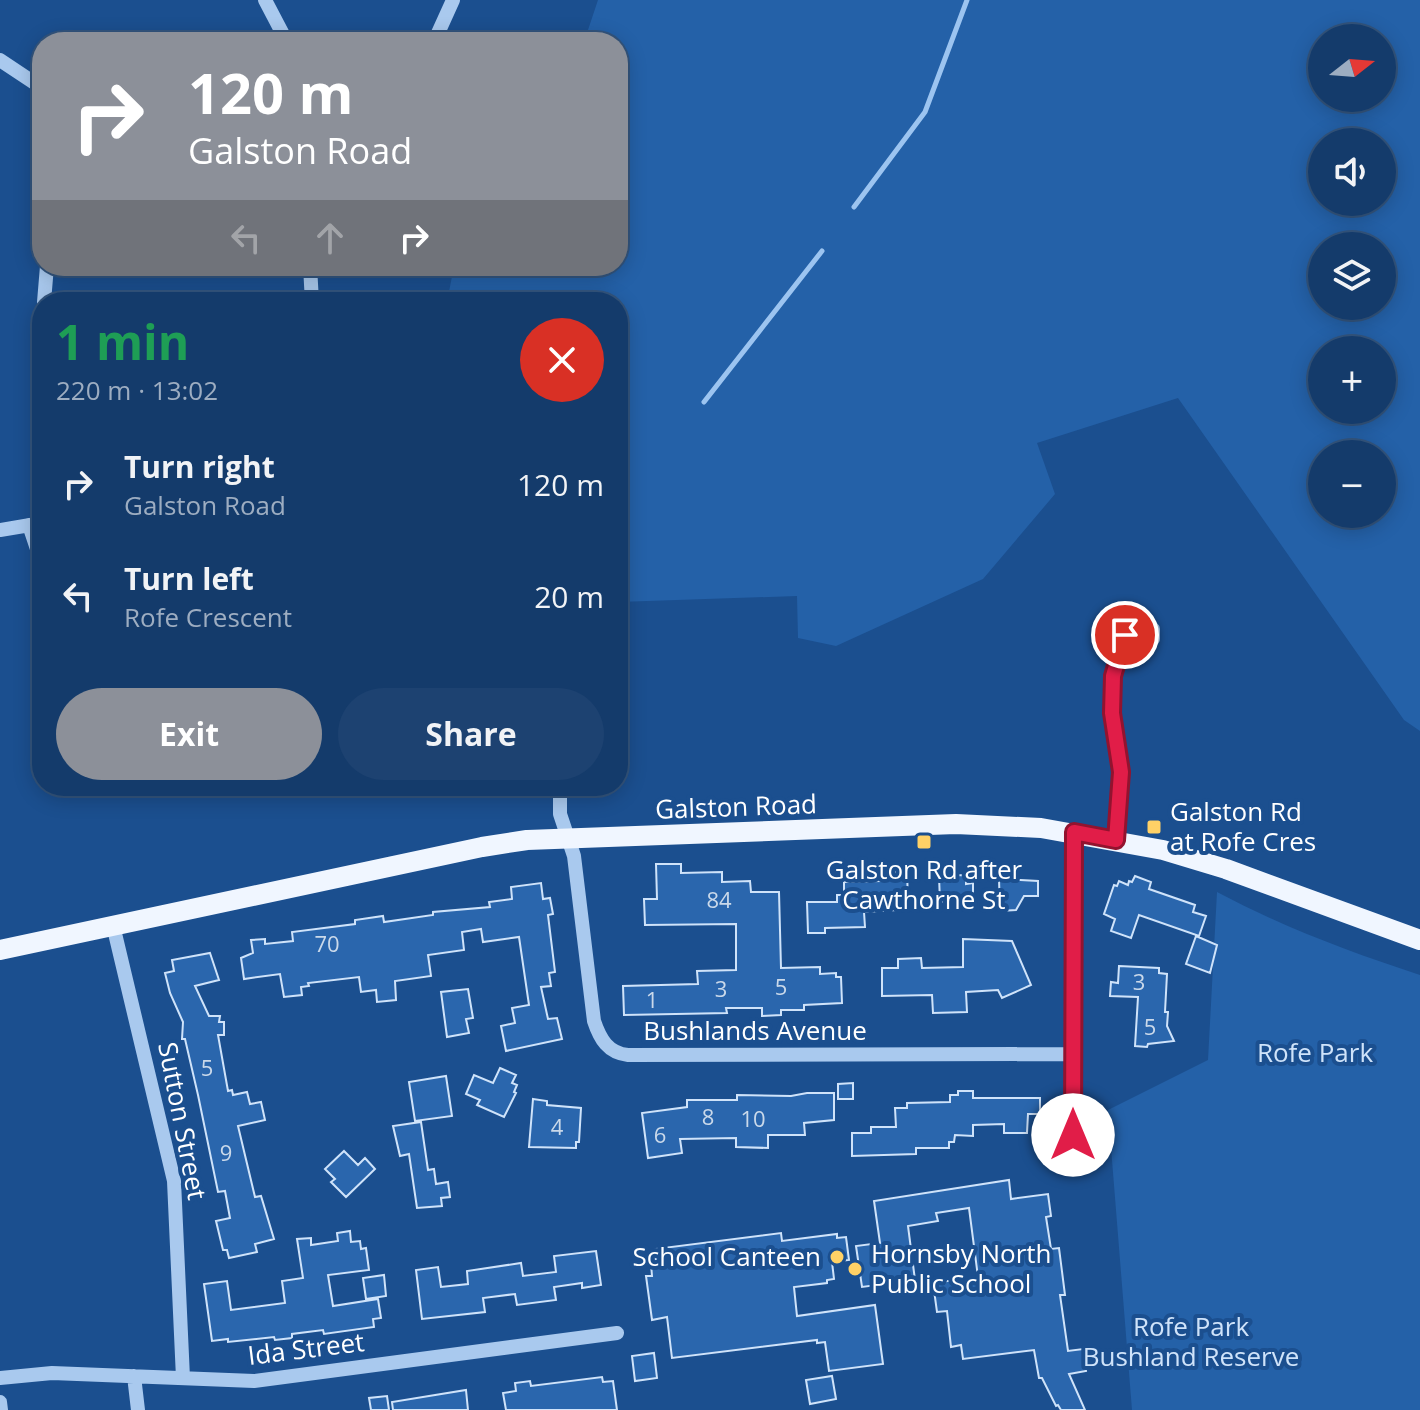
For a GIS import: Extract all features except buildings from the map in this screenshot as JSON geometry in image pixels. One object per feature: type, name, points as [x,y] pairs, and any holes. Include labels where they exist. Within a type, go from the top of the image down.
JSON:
[{"type":"main road","name":"Galston Road","points":[[0,950],[482,847],[569,837],[715,835],[956,824],[1074,832],[1163,850],[1226,869],[1420,940]]},
{"type":"street","points":[[265,0],[282,32]]},
{"type":"street","points":[[439,32],[453,0]]},
{"type":"street","points":[[0,60],[32,81]]},
{"type":"street","points":[[0,530],[32,525]]},
{"type":"street","points":[[1116,840],[1121,772],[1112,713],[1113,676],[1122,651]]},
{"type":"street","points":[[560,796],[560,814],[569,837]]},
{"type":"street","points":[[1073,1135],[1074,832]]},
{"type":"street","name":"Bushlands Avenue","points":[[569,837],[594,1021],[601,1039],[613,1052],[628,1055],[1072,1054]]},
{"type":"street","name":"Sutton Street","points":[[113,925],[174,1181],[183,1378]]},
{"type":"street","name":"Ida Street","points":[[0,1378],[52,1373],[254,1381],[617,1333]]},
{"type":"street","points":[[134,1376],[138,1410]]},
{"type":"street","points":[[0,1402],[1,1410]]},
{"type":"green space","points":[[598,0],[1420,0],[1420,731],[1404,720],[1178,398],[1037,443],[1055,494],[983,579],[836,646],[798,638],[797,596],[628,602],[628,292],[449,292],[452,276],[628,276],[628,32],[587,32]]},
{"type":"green space","name":"Rofe Park","points":[[1217,892],[1317,938],[1420,975],[1420,1410],[1132,1410],[1108,1110],[1208,1060]]},
{"type":"waterway","points":[[854,207],[925,112],[967,0]]},
{"type":"waterway","points":[[704,402],[822,251]]},
{"type":"place","name":"Galston Rd at Rofe Cres","points":[[1154,827]]},
{"type":"place","name":"Galston Rd after Cawthorne St","points":[[924,842]]},
{"type":"place","name":"School Canteen","points":[[837,1257]]},
{"type":"place","name":"Hornsby North Public School","points":[[855,1269]]},
{"type":"route","points":[[1073,1135],[1074,832],[1116,840],[1121,756],[1112,713],[1113,676],[1125,635]]},
{"type":"park label","name":"Rofe Park Bushland Reserve","points":[[1191,1342]]}]
